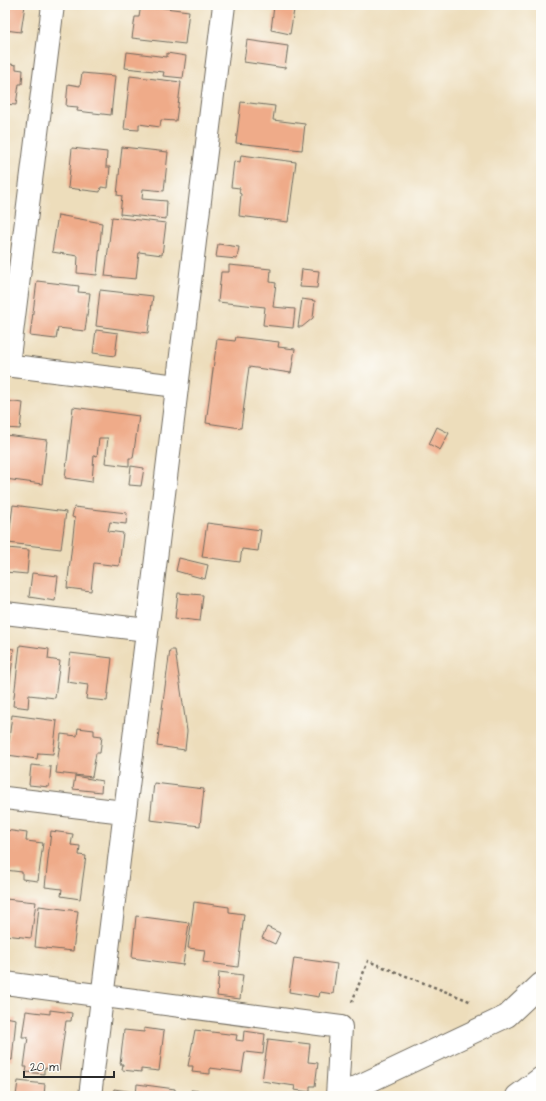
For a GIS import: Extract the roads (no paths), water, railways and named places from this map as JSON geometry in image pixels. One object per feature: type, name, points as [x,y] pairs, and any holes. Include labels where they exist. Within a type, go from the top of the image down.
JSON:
[{"type":"main road","points":[[53,5],[7,365],[177,386]]},
{"type":"main road","points":[[90,1096],[224,5]]},
{"type":"main road","points":[[5,613],[147,630]]},
{"type":"main road","points":[[5,798],[124,812]]},
{"type":"main road","points":[[5,983],[342,1027],[337,1096],[507,1016],[541,984]]},
{"type":"main road","points":[[517,1096],[541,1078]]}]
